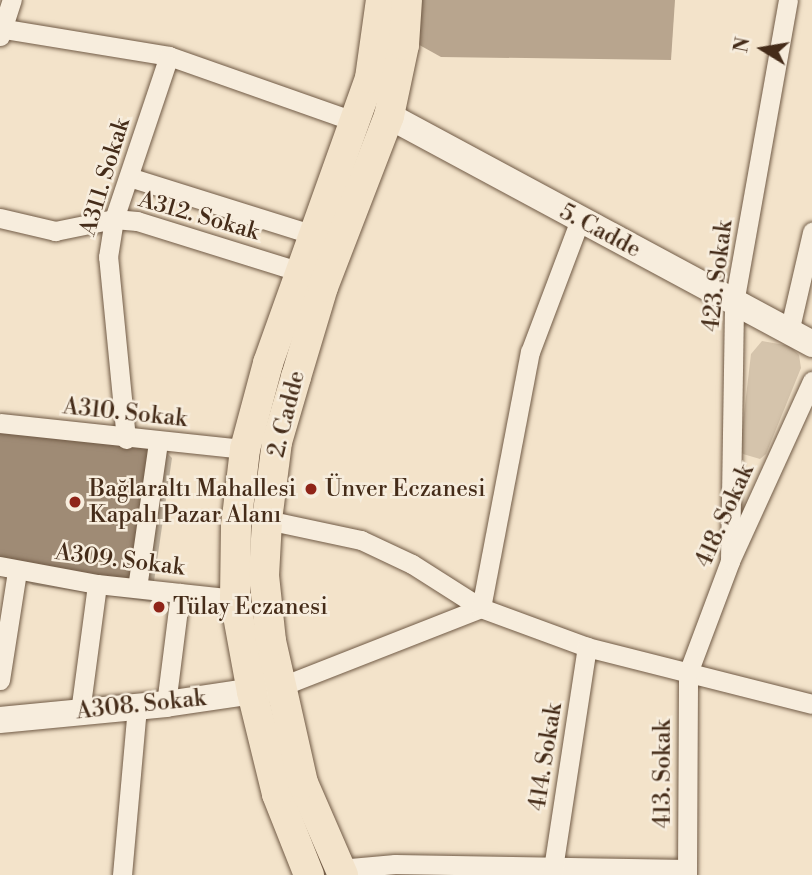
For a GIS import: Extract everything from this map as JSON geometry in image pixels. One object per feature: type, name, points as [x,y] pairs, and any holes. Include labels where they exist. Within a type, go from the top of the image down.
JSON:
[{"type":"main road","name":"2. Cadde","points":[[309,875],[277,794],[252,692],[235,598],[236,526],[245,449],[301,272],[356,122],[377,46],[381,0]]},
{"type":"main road","name":"2. Cadde","points":[[341,872],[303,783],[271,641],[264,576],[267,520],[277,442],[296,377],[323,287],[388,116],[404,46],[407,0]]},
{"type":"main road","name":"5. Cadde","points":[[388,116],[801,338]]},
{"type":"main road","name":"A308. Sokak","points":[[0,720],[166,704],[282,686]]},
{"type":"street","points":[[12,0],[2,32],[169,56],[356,122]]},
{"type":"street","name":"423. Sokak","points":[[730,561],[734,303],[788,0]]},
{"type":"street","name":"A311. Sokak","points":[[126,439],[108,257],[114,219],[169,56]]},
{"type":"street","points":[[129,177],[314,235]]},
{"type":"street","name":"A312. Sokak","points":[[0,218],[55,231],[114,219],[137,221],[301,272]]},
{"type":"street","points":[[481,608],[530,352],[580,220]]},
{"type":"street","points":[[801,338],[812,232]]},
{"type":"street","name":"418. Sokak","points":[[688,673],[730,561],[812,381]]},
{"type":"street","name":"A310. Sokak","points":[[0,423],[126,439],[245,449]]},
{"type":"street","points":[[137,588],[158,442]]},
{"type":"street","points":[[267,520],[362,540],[412,564],[481,608],[587,647],[812,704]]},
{"type":"street","points":[[0,680],[8,569]]},
{"type":"street","name":"A309. Sokak","points":[[8,569],[97,584],[235,598]]},
{"type":"street","points":[[80,712],[97,584]]},
{"type":"street","points":[[166,704],[180,593]]},
{"type":"street","points":[[282,686],[481,608]]},
{"type":"street","name":"414. Sokak","points":[[553,871],[587,647]]},
{"type":"street","name":"413. Sokak","points":[[687,872],[688,673]]},
{"type":"street","points":[[122,875],[137,707]]},
{"type":"street","points":[[341,872],[395,864],[553,871],[687,872]]},
{"type":"shaded area","points":[[405,0],[675,0],[671,60],[441,57],[405,37]]},
{"type":"shaded area","points":[[762,341],[790,346],[799,355],[801,368],[766,454],[760,459],[743,454],[740,448],[751,354]]},
{"type":"building","name":"Bağlaraltı Mahallesi Kapalı Pazar Alanı","points":[[0,423],[158,442],[137,588],[0,563]]},
{"type":"place","name":"Ünver Eczanesi","points":[[311,489]]},
{"type":"place","name":"Bağlaraltı Mahallesi Kapalı Pazar Alanı","points":[[75,502]]},
{"type":"place","name":"Tülay Eczanesi","points":[[159,607]]}]
